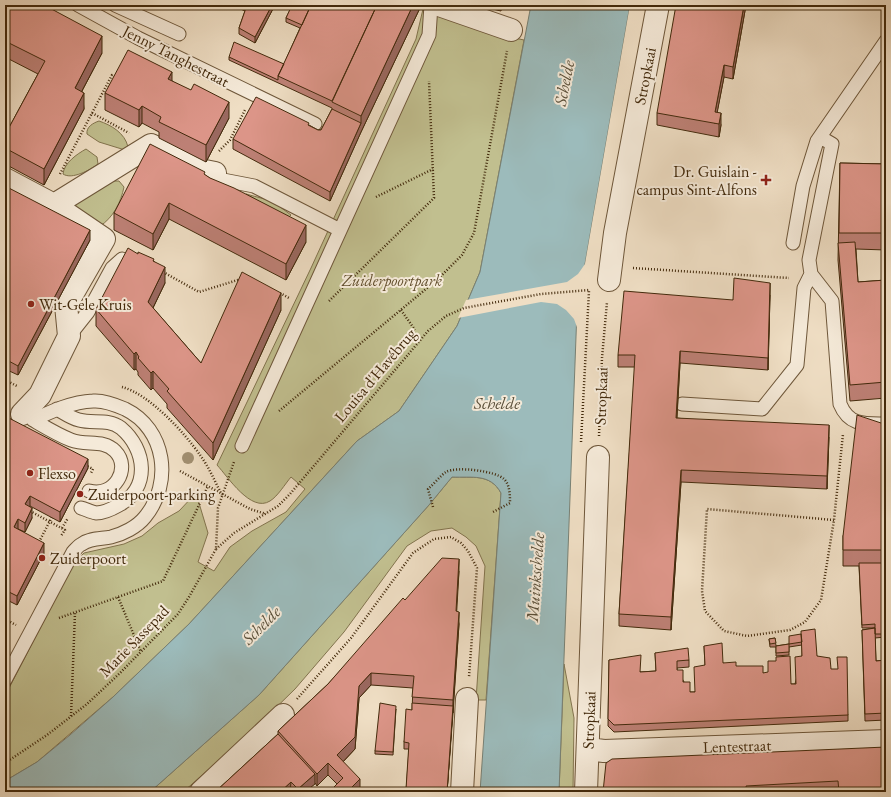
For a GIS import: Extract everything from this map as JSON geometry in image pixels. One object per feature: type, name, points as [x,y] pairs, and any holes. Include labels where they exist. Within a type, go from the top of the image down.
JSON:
[{"type":"street","points":[[439,5],[511,30]]},
{"type":"street","name":"Stropkaai","points":[[609,273],[658,5]]},
{"type":"street","points":[[50,203],[152,145],[200,170],[215,173]]},
{"type":"street","points":[[5,179],[50,203],[104,239],[66,305],[69,336],[40,395],[20,412]]},
{"type":"street","name":"Stropkaai","points":[[586,792],[598,457]]},
{"type":"street","points":[[462,792],[467,699]]},
{"type":"street","points":[[201,792],[282,715]]},
{"type":"street","name":"Lentestraat","points":[[588,749],[604,751],[886,741]]},
{"type":"lane","name":"Jenny Tanghestraat","points":[[78,5],[138,38],[315,124]]},
{"type":"lane","points":[[115,5],[179,34]]},
{"type":"lane","points":[[242,446],[430,35],[431,5]]},
{"type":"lane","points":[[793,243],[803,186],[817,142],[886,41]]},
{"type":"lane","points":[[682,404],[762,409],[797,365],[804,288],[810,277],[809,260],[832,144],[820,137]]},
{"type":"lane","points":[[215,173],[223,180],[254,186],[340,230]]},
{"type":"lane","points":[[69,336],[88,312],[112,268],[122,258]]},
{"type":"lane","points":[[810,277],[832,301],[840,404],[844,415],[854,422],[886,424]]},
{"type":"lane","points":[[5,680],[73,552],[82,543],[112,537],[131,530],[145,518],[156,500],[162,479],[161,459],[158,443],[149,427],[135,414],[116,405],[95,401],[75,403],[57,410],[20,412]]},
{"type":"lane","points":[[57,410],[80,421],[107,422],[119,427],[130,438],[138,450],[142,463],[141,478],[135,491],[126,502],[112,510],[96,513],[81,508]]},
{"type":"lane","points":[[20,412],[72,440],[80,442],[104,443],[116,452],[122,463],[120,476],[114,486],[105,492],[98,494],[89,491]]},
{"type":"path","points":[[278,411],[438,279],[462,255],[474,233],[511,30]]},
{"type":"path","points":[[50,203],[92,113],[112,75],[117,78],[121,71]]},
{"type":"path","points":[[324,306],[434,198],[429,78]]},
{"type":"path","points":[[215,173],[214,161],[219,151],[230,140],[254,95]]},
{"type":"path","points":[[92,113],[152,145]]},
{"type":"path","points":[[350,209],[433,169]]},
{"type":"path","points":[[158,269],[199,292],[247,277]]},
{"type":"path","points":[[609,273],[810,277]]},
{"type":"path","name":"Stropkaai","points":[[598,457],[602,358],[609,273]]},
{"type":"path","points":[[274,290],[305,306]]},
{"type":"path","name":"Louisa d'Havébrug","points":[[216,549],[234,533],[267,514],[290,494],[428,331],[446,316],[464,308],[541,294],[589,290]]},
{"type":"path","points":[[401,310],[415,330]]},
{"type":"path","points":[[834,520],[707,509],[702,591],[705,611],[724,631],[747,636],[790,630],[805,622],[821,600],[834,520],[844,415]]},
{"type":"path","name":"Marie Sassepad","points":[[5,763],[72,716],[120,673],[178,614],[190,597],[216,549],[218,508],[232,466],[242,446]]},
{"type":"path","points":[[161,459],[208,486],[222,496],[250,509],[267,514]]},
{"type":"path","points":[[81,463],[93,469],[90,476]]},
{"type":"path","points":[[433,507],[428,490],[447,471],[461,469],[495,473],[505,479],[509,487],[510,502],[493,512]]},
{"type":"path","points":[[58,618],[163,581],[208,486]]},
{"type":"path","points":[[28,510],[65,530],[58,543]]},
{"type":"path","points":[[62,528],[69,515]]},
{"type":"path","points":[[36,548],[52,517]]},
{"type":"path","points":[[282,715],[351,638],[413,553],[434,539],[450,537],[461,543],[468,551],[476,568],[467,699]]},
{"type":"path","points":[[118,597],[141,652]]},
{"type":"path","points":[[5,607],[8,601]]},
{"type":"path","points":[[72,716],[75,613]]},
{"type":"path","points":[[12,632],[19,618]]},
{"type":"green space","name":"Zuiderpoortpark","points":[[423,9],[501,35],[524,40],[480,272],[457,326],[399,411],[357,441],[189,624],[113,697],[37,762],[5,781],[5,696],[73,564],[84,553],[124,544],[142,536],[158,523],[179,511],[196,493],[208,533],[198,562],[214,571],[230,547],[252,531],[286,512],[305,489],[291,477],[273,499],[263,503],[255,502],[240,492],[217,465],[311,268],[416,39]]},
{"type":"green space","points":[[99,121],[113,127],[121,134],[128,147],[125,150],[99,142],[87,134],[89,127]]},
{"type":"green space","points":[[86,149],[97,157],[98,164],[76,175],[67,176],[63,174],[68,163],[75,156]]},
{"type":"green space","points":[[119,181],[124,187],[119,204],[109,219],[100,226],[83,218],[71,202],[105,183]]},
{"type":"green space","points":[[246,194],[272,201],[291,215],[288,218]]},
{"type":"green space","points":[[452,477],[473,477],[486,479],[492,482],[501,493],[486,700],[476,700],[485,566],[476,546],[466,537],[452,528],[431,531],[407,546],[344,632],[295,689],[250,733],[183,792],[150,792],[259,695],[429,505]]},
{"type":"green space","points":[[564,664],[574,718],[573,792],[559,792]]},
{"type":"water","name":"Schelde","points":[[531,5],[630,5],[577,310],[559,792],[480,792],[501,493],[492,482],[486,479],[473,477],[452,477],[429,505],[259,695],[150,792],[5,792],[5,781],[37,762],[113,697],[189,624],[357,441],[399,411],[457,326],[480,272]]},
{"type":"pier","points":[[630,5],[632,5],[579,310],[578,330],[574,319],[566,310],[557,304],[541,302],[458,318],[466,300],[567,282],[578,274],[585,264]]},
{"type":"pier","points":[[575,422],[572,531],[567,641],[567,631]]},
{"type":"building","points":[[5,5],[44,5],[102,36],[75,88],[84,93],[44,169],[5,148],[5,135],[45,61],[5,41]]},
{"type":"building","points":[[247,5],[272,5],[255,37],[239,28]]},
{"type":"building","points":[[292,5],[311,5],[302,25],[286,18]]},
{"type":"building","points":[[311,5],[377,5],[332,101],[278,76]]},
{"type":"building","points":[[377,5],[413,5],[361,116],[332,102]]},
{"type":"building","points":[[488,5],[501,5],[501,8]]},
{"type":"building","points":[[676,5],[744,5],[733,67],[724,65],[715,112],[721,113],[719,124],[657,113]]},
{"type":"building","points":[[234,42],[284,64],[278,76],[278,80],[229,57]]},
{"type":"building","points":[[128,50],[172,72],[168,79],[191,90],[194,84],[229,102],[206,145],[159,122],[161,117],[142,106],[139,110],[105,93]]},
{"type":"building","points":[[256,97],[309,123],[308,125],[318,130],[321,130],[332,109],[361,123],[330,192],[233,139]]},
{"type":"building","points":[[150,144],[205,172],[204,174],[210,178],[234,188],[306,225],[286,264],[169,203],[153,234],[114,213]]},
{"type":"building","points":[[840,163],[886,164],[886,233],[839,233]]},
{"type":"building","name":"Wit-Gele Kruis","points":[[5,186],[90,230],[18,366],[5,359]]},
{"type":"building","points":[[855,242],[858,282],[886,280],[886,382],[850,385],[838,243]]},
{"type":"building","points":[[128,248],[138,254],[138,252],[154,259],[153,261],[165,267],[148,302],[201,363],[242,272],[281,293],[213,443],[167,391],[169,389],[153,371],[151,373],[138,358],[139,357],[136,352],[134,354],[96,309]]},
{"type":"building","points":[[734,278],[770,283],[768,358],[680,351],[676,418],[829,425],[827,476],[681,470],[671,617],[619,614],[635,355],[618,355],[624,291],[733,300]]},
{"type":"building","points":[[857,415],[884,424],[884,427],[886,427],[886,550],[843,550],[843,536]]},
{"type":"building","name":"Zuiderpoort","points":[[5,416],[88,459],[60,512],[30,496],[25,504],[32,508],[25,523],[18,519],[14,527],[44,543],[17,596],[5,590]]},
{"type":"building","points":[[442,558],[459,559],[456,611],[459,612],[453,700],[412,697],[414,676],[371,673],[359,686],[355,737],[337,755],[360,779],[347,792],[333,792],[331,790],[343,778],[328,763],[317,774],[278,731],[328,684],[403,598],[405,600]]},
{"type":"building","points":[[859,563],[886,563],[886,634],[875,634],[875,624],[862,625]]},
{"type":"building","points":[[875,628],[876,661],[886,660],[886,713],[865,714],[862,630]]},
{"type":"building","points":[[815,629],[817,656],[830,658],[831,669],[838,669],[837,657],[847,657],[848,715],[614,725],[608,719],[609,660],[641,655],[640,672],[656,671],[655,653],[688,648],[689,660],[677,661],[677,670],[683,670],[683,682],[690,682],[690,692],[695,692],[694,667],[705,665],[704,646],[722,643],[723,663],[736,662],[736,666],[763,666],[763,673],[768,672],[768,661],[776,661],[776,657],[790,656],[791,684],[796,684],[795,657],[802,656],[801,631]]},
{"type":"building","points":[[801,634],[802,642],[789,644],[789,636]]},
{"type":"building","points":[[775,638],[776,643],[770,644],[769,639]]},
{"type":"building","points":[[789,644],[789,652],[776,653],[776,646]]},
{"type":"building","points":[[380,703],[396,706],[393,752],[375,751]]},
{"type":"building","points":[[412,703],[453,706],[447,792],[409,792],[409,790],[406,789],[409,743],[404,742],[406,709],[412,710]]},
{"type":"building","points":[[278,734],[315,774],[298,789],[291,782],[280,792],[215,792]]},
{"type":"building","points":[[886,747],[886,792],[839,792],[838,781],[746,786],[747,792],[603,792],[606,763],[612,759]]},
{"type":"place","name":"Dr. Guislain - campus Sint-Alfons","points":[[766,180]]},
{"type":"place","name":"Wit-Gele Kruis","points":[[31,304]]},
{"type":"place","name":"Flexso","points":[[30,473]]},
{"type":"place","name":"Zuiderpoort-parking","points":[[80,494]]},
{"type":"place","name":"Zuiderpoort","points":[[42,558]]},
{"type":"water label","name":"Muinkschelde","points":[[535,577]]}]
